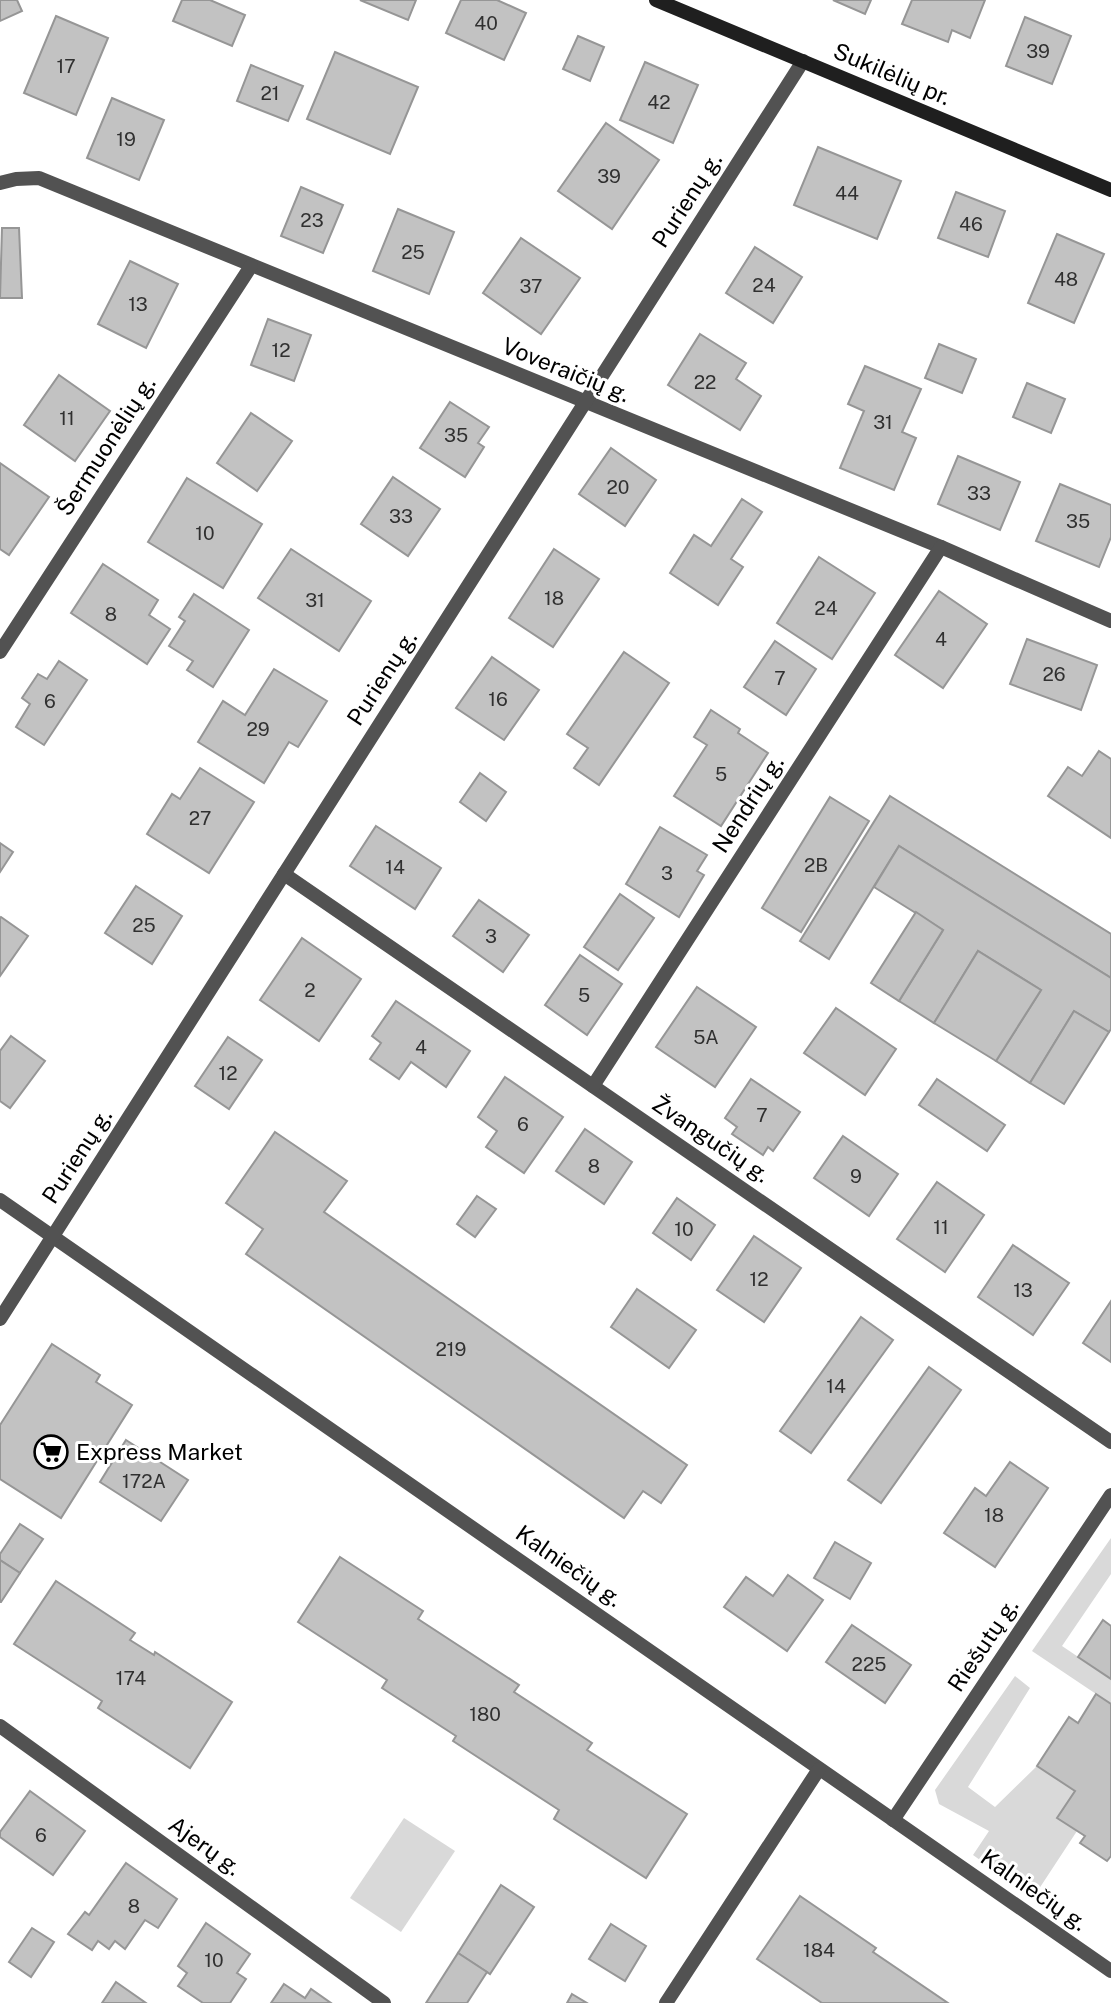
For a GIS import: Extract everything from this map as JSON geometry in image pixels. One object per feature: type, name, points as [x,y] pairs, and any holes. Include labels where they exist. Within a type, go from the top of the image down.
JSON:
[{"type":"main road","name":"Sukilėlių pr.","points":[[656,0],[1111,190]]},
{"type":"street","name":"Purienų g.","points":[[0,1319],[803,61]]},
{"type":"street","name":"Voveraičių g.","points":[[0,183],[39,178],[941,547],[1111,621]]},
{"type":"street","name":"Šermuonėlių g.","points":[[0,652],[251,266]]},
{"type":"street","name":"Nendrių g.","points":[[593,1086],[941,547]]},
{"type":"street","name":"Žvangučių g.","points":[[284,874],[1111,1442]]},
{"type":"street","name":"Kalniečių g.","points":[[0,1200],[1111,1971]]},
{"type":"street","name":"Riešutų g.","points":[[893,1820],[1111,1495]]},
{"type":"street","name":"Ajerų g.","points":[[0,1726],[384,2003]]},
{"type":"street","points":[[666,2003],[819,1769]]},
{"type":"shaded area","points":[[1111,1538],[1111,1574],[1062,1646],[1111,1679],[1111,1704],[1032,1651]]},
{"type":"shaded area","points":[[1015,1676],[1030,1688],[968,1787],[995,1807],[1037,1766],[1075,1791],[1057,1818],[1077,1831],[1033,1898],[973,1855],[989,1831],[939,1804],[935,1790]]},
{"type":"shaded area","points":[[404,1818],[455,1851],[401,1932],[350,1898]]},
{"type":"building","points":[[0,0],[17,0],[22,11],[0,21]]},
{"type":"building","points":[[182,0],[210,0],[245,15],[232,46],[173,21]]},
{"type":"building","points":[[360,0],[416,0],[408,20]]},
{"type":"building","points":[[461,0],[497,0],[526,13],[504,60],[446,33]]},
{"type":"building","points":[[833,0],[871,0],[865,14]]},
{"type":"building","points":[[912,0],[985,0],[970,38],[952,30],[948,42],[902,24]]},
{"type":"building","points":[[56,16],[108,38],[76,115],[24,93]]},
{"type":"building","points":[[1025,17],[1071,36],[1052,84],[1006,66]]},
{"type":"building","points":[[578,36],[604,47],[590,81],[563,69]]},
{"type":"building","points":[[335,52],[418,87],[390,154],[307,119]]},
{"type":"building","points":[[645,62],[698,85],[673,143],[620,120]]},
{"type":"building","points":[[251,65],[303,86],[288,121],[237,101]]},
{"type":"building","points":[[112,98],[164,120],[139,180],[87,158]]},
{"type":"building","points":[[606,123],[659,160],[612,229],[558,191]]},
{"type":"building","points":[[818,147],[901,181],[877,239],[794,205]]},
{"type":"building","points":[[301,187],[343,205],[323,253],[281,236]]},
{"type":"building","points":[[956,192],[1005,211],[988,257],[938,238]]},
{"type":"building","points":[[398,209],[454,232],[429,294],[373,271]]},
{"type":"building","points":[[2,228],[19,228],[22,298],[0,298]]},
{"type":"building","points":[[1057,234],[1104,254],[1074,323],[1028,303]]},
{"type":"building","points":[[521,238],[580,278],[541,334],[483,293]]},
{"type":"building","points":[[755,247],[802,277],[773,323],[726,293]]},
{"type":"building","points":[[130,261],[178,284],[146,348],[98,324]]},
{"type":"building","points":[[268,319],[311,335],[294,381],[251,365]]},
{"type":"building","points":[[700,334],[746,363],[736,379],[761,396],[740,430],[668,385]]},
{"type":"building","points":[[939,344],[976,359],[962,393],[925,378]]},
{"type":"building","points":[[865,366],[921,389],[902,432],[916,438],[894,490],[840,468],[864,411],[848,404]]},
{"type":"building","points":[[59,375],[110,411],[75,461],[24,425]]},
{"type":"building","points":[[1027,383],[1065,399],[1051,433],[1013,417]]},
{"type":"building","points":[[450,402],[489,427],[478,443],[484,447],[465,477],[420,448]]},
{"type":"building","points":[[251,413],[292,441],[257,491],[217,463]]},
{"type":"building","points":[[611,448],[656,480],[625,526],[579,494]]},
{"type":"building","points":[[958,456],[1020,482],[1000,530],[938,504]]},
{"type":"building","points":[[0,463],[49,497],[9,555],[0,549]]},
{"type":"building","points":[[393,477],[440,509],[408,556],[361,524]]},
{"type":"building","points":[[187,478],[262,524],[223,588],[148,542]]},
{"type":"building","points":[[1060,484],[1111,505],[1111,537],[1099,567],[1036,541]]},
{"type":"building","points":[[742,499],[762,512],[731,559],[743,567],[718,605],[670,573],[694,535],[711,546]]},
{"type":"building","points":[[291,549],[371,601],[339,651],[258,598]]},
{"type":"building","points":[[554,549],[599,579],[553,647],[509,618]]},
{"type":"building","points":[[819,557],[875,593],[832,659],[777,623]]},
{"type":"building","points":[[103,564],[158,600],[149,615],[170,629],[147,664],[71,613]]},
{"type":"building","points":[[939,591],[987,624],[943,688],[895,655]]},
{"type":"building","points":[[194,594],[249,630],[213,687],[187,670],[193,661],[169,646],[185,621],[179,617]]},
{"type":"building","points":[[1027,639],[1097,665],[1081,710],[1010,684]]},
{"type":"building","points":[[775,641],[816,669],[786,715],[744,687]]},
{"type":"building","points":[[624,652],[669,683],[599,785],[574,768],[588,748],[567,734]]},
{"type":"building","points":[[492,657],[539,690],[504,740],[456,708]]},
{"type":"building","points":[[59,661],[87,680],[44,745],[16,727],[30,704],[22,698],[38,674],[47,679]]},
{"type":"building","points":[[274,669],[327,701],[298,747],[289,742],[264,783],[198,742],[223,701],[245,715]]},
{"type":"building","points":[[711,710],[740,729],[738,733],[768,753],[721,826],[674,796],[707,745],[694,737]]},
{"type":"building","points":[[1099,751],[1111,759],[1111,838],[1048,796],[1068,767],[1082,776]]},
{"type":"building","points":[[200,768],[254,802],[209,873],[147,834],[172,794],[180,799]]},
{"type":"building","points":[[480,773],[506,792],[486,821],[460,802]]},
{"type":"building","points":[[890,796],[1111,934],[1111,978],[899,846],[829,959],[800,941]]},
{"type":"building","points":[[830,797],[869,821],[801,932],[762,908]]},
{"type":"building","points":[[376,826],[441,868],[415,909],[350,866]]},
{"type":"building","points":[[660,827],[707,855],[697,871],[704,875],[679,917],[626,884]]},
{"type":"building","points":[[0,843],[13,852],[0,872]]},
{"type":"building","points":[[899,846],[1111,978],[1109,1032],[1074,1011],[1030,1083],[996,1061],[1041,990],[978,951],[934,1023],[899,1001],[943,930],[874,887]]},
{"type":"building","points":[[136,886],[182,916],[152,964],[105,933]]},
{"type":"building","points":[[620,894],[654,918],[618,970],[584,947]]},
{"type":"building","points":[[479,900],[529,935],[503,972],[453,936]]},
{"type":"building","points":[[916,912],[943,930],[899,1001],[871,983]]},
{"type":"building","points":[[0,918],[28,936],[0,976]]},
{"type":"building","points":[[302,938],[361,979],[319,1041],[260,1000]]},
{"type":"building","points":[[978,951],[1041,990],[996,1061],[934,1023]]},
{"type":"building","points":[[580,955],[622,984],[587,1035],[545,1005]]},
{"type":"building","points":[[697,987],[756,1027],[715,1087],[656,1047]]},
{"type":"building","points":[[396,1001],[470,1051],[446,1087],[411,1062],[399,1079],[370,1059],[381,1043],[372,1036]]},
{"type":"building","points":[[836,1008],[896,1049],[865,1095],[804,1053]]},
{"type":"building","points":[[1074,1011],[1109,1032],[1064,1104],[1030,1083]]},
{"type":"building","points":[[11,1036],[45,1061],[10,1108],[0,1101],[0,1051]]},
{"type":"building","points":[[228,1037],[262,1060],[229,1109],[195,1086]]},
{"type":"building","points":[[505,1077],[563,1117],[524,1173],[486,1147],[497,1131],[478,1117]]},
{"type":"building","points":[[751,1079],[800,1112],[773,1151],[768,1147],[763,1155],[732,1134],[737,1127],[725,1118]]},
{"type":"building","points":[[937,1079],[1005,1125],[987,1151],[919,1105]]},
{"type":"building","points":[[585,1129],[632,1162],[604,1204],[556,1171]]},
{"type":"building","points":[[275,1132],[347,1181],[324,1212],[687,1465],[661,1503],[643,1491],[624,1518],[246,1254],[263,1229],[226,1203]]},
{"type":"building","points":[[843,1136],[898,1174],[869,1216],[814,1178]]},
{"type":"building","points":[[937,1182],[984,1215],[945,1272],[897,1239]]},
{"type":"building","points":[[477,1196],[496,1209],[475,1237],[457,1224]]},
{"type":"building","points":[[677,1198],[715,1225],[691,1260],[653,1233]]},
{"type":"building","points":[[754,1236],[801,1268],[764,1322],[717,1290]]},
{"type":"building","points":[[1013,1245],[1069,1283],[1033,1335],[978,1297]]},
{"type":"building","points":[[637,1289],[696,1330],[669,1368],[611,1327]]},
{"type":"building","points":[[1111,1301],[1111,1362],[1083,1343]]},
{"type":"building","points":[[861,1317],[893,1340],[811,1453],[780,1431]]},
{"type":"building","name":"Express Market","points":[[52,1344],[100,1375],[96,1382],[132,1405],[61,1518],[0,1479],[0,1425]]},
{"type":"building","points":[[929,1367],[961,1390],[881,1503],[848,1480]]},
{"type":"building","points":[[126,1440],[188,1480],[161,1521],[100,1482]]},
{"type":"building","points":[[1010,1462],[1048,1488],[995,1567],[944,1533],[975,1488],[986,1496]]},
{"type":"building","points":[[20,1524],[43,1539],[20,1573],[0,1560],[0,1554]]},
{"type":"building","points":[[835,1542],[871,1563],[850,1599],[814,1578]]},
{"type":"building","points":[[340,1557],[423,1611],[418,1619],[519,1685],[514,1692],[592,1743],[587,1750],[687,1814],[646,1878],[554,1819],[559,1810],[453,1741],[456,1736],[382,1688],[387,1680],[298,1622]]},
{"type":"building","points":[[0,1560],[20,1573],[1,1602],[0,1602]]},
{"type":"building","points":[[788,1575],[823,1600],[787,1651],[724,1607],[746,1577],[773,1596]]},
{"type":"building","points":[[56,1581],[135,1633],[130,1640],[154,1655],[155,1652],[232,1702],[190,1768],[98,1708],[102,1701],[14,1644]]},
{"type":"building","points":[[1103,1620],[1111,1626],[1111,1679],[1078,1657]]},
{"type":"building","points":[[852,1625],[911,1665],[885,1703],[826,1662]]},
{"type":"building","points":[[1096,1694],[1111,1704],[1111,1856],[1107,1861],[1080,1843],[1085,1836],[1057,1818],[1075,1791],[1037,1766],[1069,1717],[1078,1723]]},
{"type":"building","points":[[30,1791],[85,1831],[53,1875],[0,1837],[0,1832]]},
{"type":"building","points":[[126,1863],[177,1899],[158,1928],[145,1920],[125,1949],[115,1941],[109,1949],[98,1941],[92,1950],[68,1934],[85,1912],[89,1915]]},
{"type":"building","points":[[501,1885],[534,1907],[490,1974],[458,1953]]},
{"type":"building","points":[[800,1896],[876,1948],[873,1952],[948,2003],[822,2003],[757,1959]]},
{"type":"building","points":[[206,1923],[250,1954],[237,1973],[246,1979],[230,2003],[203,2003],[178,1986],[187,1973],[178,1966]]},
{"type":"building","points":[[611,1924],[646,1946],[625,1981],[589,1959]]},
{"type":"building","points":[[32,1928],[54,1942],[31,1977],[9,1962]]},
{"type":"building","points":[[458,1953],[487,1972],[467,2003],[426,2003]]},
{"type":"building","points":[[116,1982],[146,2003],[102,2003]]},
{"type":"building","points":[[284,1984],[305,1998],[311,1989],[331,2003],[271,2003]]},
{"type":"building","points":[[572,1994],[587,2003],[567,2003]]},
{"type":"place","name":"Express Market","points":[[51,1452]]}]
